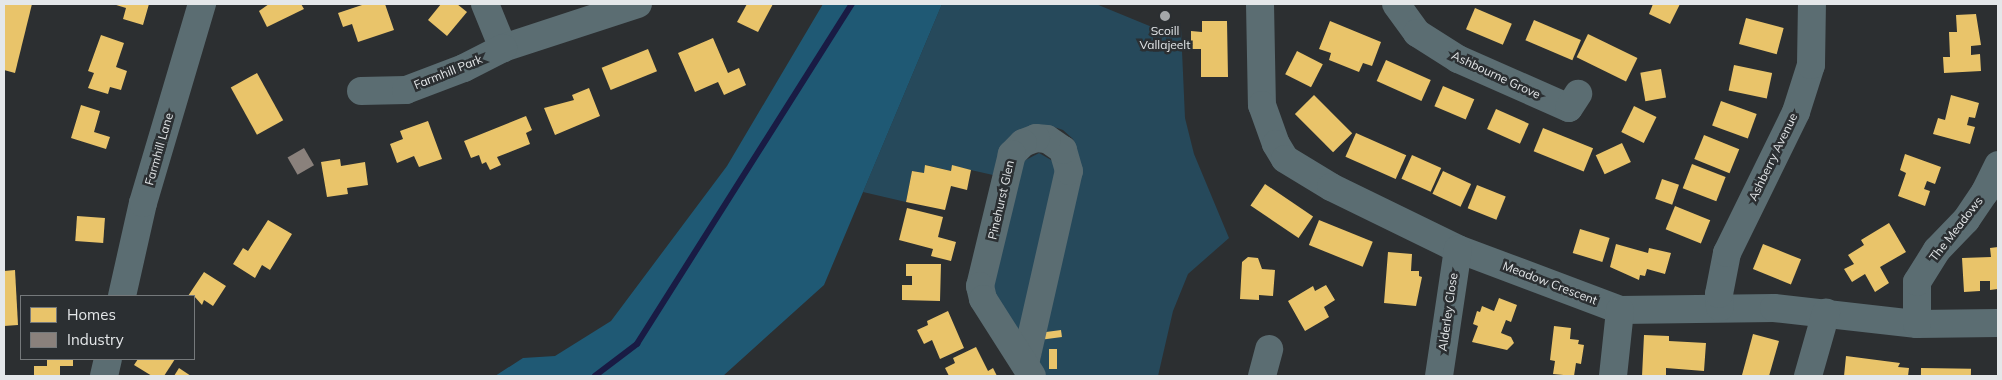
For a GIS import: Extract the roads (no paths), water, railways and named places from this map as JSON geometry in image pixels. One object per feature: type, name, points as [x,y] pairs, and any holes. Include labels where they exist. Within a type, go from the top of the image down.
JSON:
[{"type":"street","name":"Farmhill Lane","points":[[122,295],[143,203],[202,4]]},
{"type":"street","points":[[485,4],[503,48]]},
{"type":"street","name":"Farmhill Park","points":[[361,91],[406,90],[464,68],[503,48],[638,4]]},
{"type":"street","name":"Meadow Crescent","points":[[1260,4],[1262,105],[1276,144],[1285,158],[1331,187],[1458,248],[1620,310],[1720,307],[1826,313],[1917,324],[1998,323]]},
{"type":"street","name":"Ashbourne Grove","points":[[1396,4],[1417,33],[1458,59],[1569,108],[1578,94]]},
{"type":"street","name":"Ashberry Avenue","points":[[1720,307],[1719,294],[1727,253],[1796,112],[1811,65],[1812,4]]},
{"type":"street","name":"Pinehurst Glen","points":[[1036,138],[1047,139],[1063,150],[1069,171],[1029,370],[986,304],[980,286],[1012,154],[1023,142],[1036,138]]},
{"type":"street","name":"The Meadows","points":[[1917,324],[1918,282],[1936,250],[1966,220],[1985,192],[1998,165]]},
{"type":"street","name":"Alderley Close","points":[[1439,376],[1458,248]]},
{"type":"street","points":[[1613,376],[1620,310]]},
{"type":"street","points":[[1808,376],[1826,313]]},
{"type":"street","points":[[1262,376],[1269,349]]},
{"type":"street","points":[[104,376],[108,360]]},
{"type":"waterway","points":[[595,376],[637,344],[852,4]]},
{"type":"place","name":"Scoill Vallajeelt","points":[[1165,16]]}]
